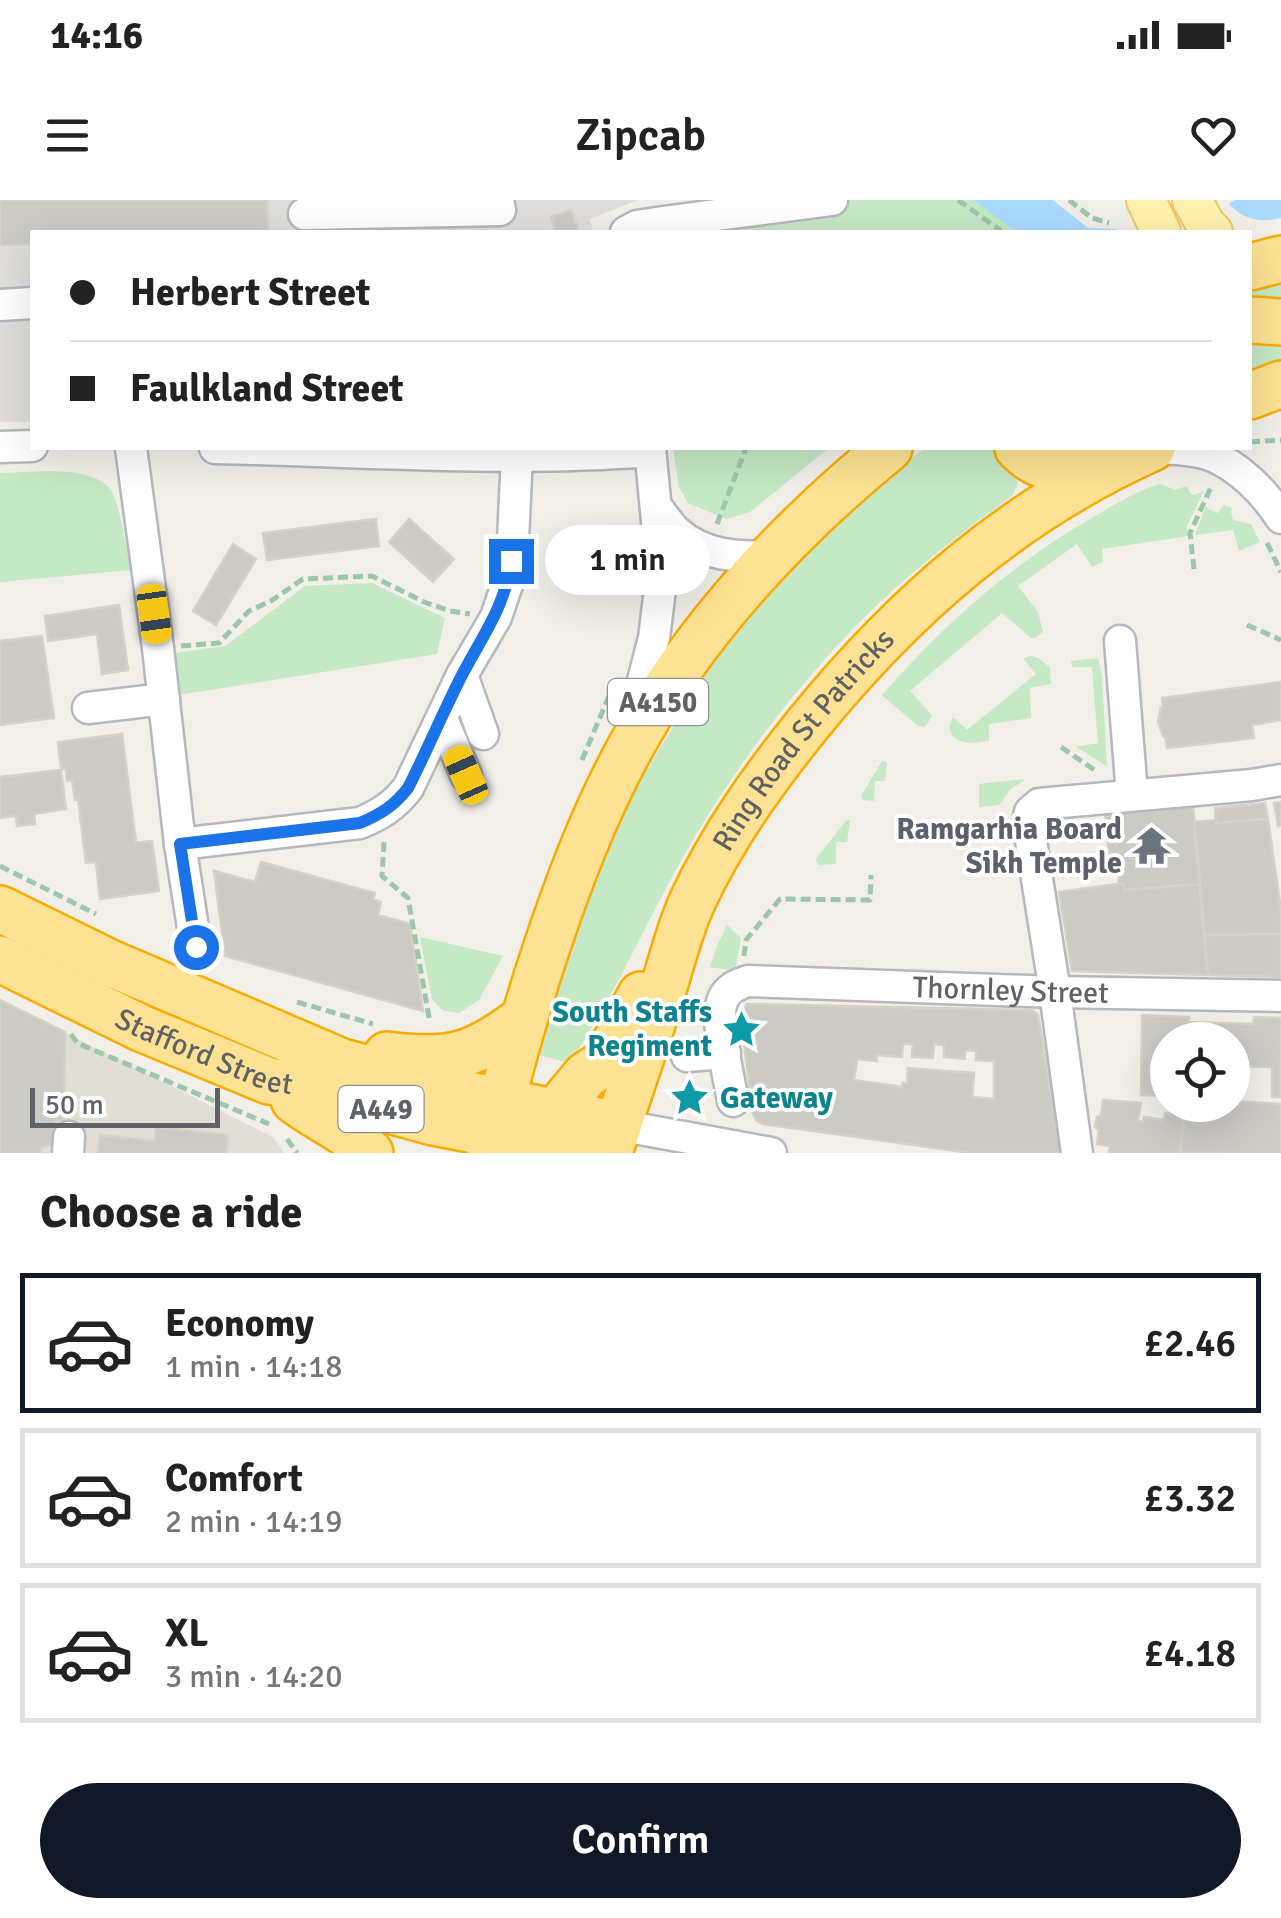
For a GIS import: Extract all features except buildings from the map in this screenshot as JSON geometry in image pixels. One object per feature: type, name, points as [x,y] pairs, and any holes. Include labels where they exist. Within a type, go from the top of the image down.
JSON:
[{"type":"highway","points":[[1252,320],[1281,322]]},
{"type":"highway","points":[[1252,395],[1281,384]]},
{"type":"highway","name":"A4150","points":[[495,1130],[524,1018],[561,901],[593,825],[598,772],[640,731],[687,658],[771,555],[818,507],[887,450]]},
{"type":"highway","points":[[1020,450],[1044,467],[1066,472],[1140,453]]},
{"type":"highway","name":"Ring Road St Patricks","points":[[584,1141],[635,1080],[690,905],[764,778],[844,680],[896,624],[964,563],[1020,520],[1140,453]]},
{"type":"highway","points":[[584,1141],[586,1075],[604,1063],[690,905]]},
{"type":"highway","name":"Stafford Street","points":[[0,909],[110,963],[495,1130]]},
{"type":"highway","name":"Stafford Street","points":[[0,959],[155,1034],[260,1098],[298,1084],[433,1122],[584,1141]]},
{"type":"highway","points":[[295,1042],[421,1059],[451,1058],[500,1036],[524,1018]]},
{"type":"highway","points":[[260,1098],[309,1112],[348,1133],[370,1153]]},
{"type":"main road","points":[[1144,200],[1146,230]]},
{"type":"main road","points":[[1144,200],[1159,230]]},
{"type":"main road","points":[[1192,200],[1211,230]]},
{"type":"street","points":[[304,216],[500,210],[498,200]]},
{"type":"street","points":[[644,216],[832,200]]},
{"type":"street","points":[[0,305],[30,303]]},
{"type":"street","points":[[0,446],[30,446]]},
{"type":"street","points":[[131,450],[196,947]]},
{"type":"street","points":[[301,450],[516,455],[640,450]]},
{"type":"street","points":[[598,772],[656,627],[662,573],[650,450]]},
{"type":"street","points":[[1140,453],[1186,450],[1213,456],[1246,478],[1281,518]]},
{"type":"street","points":[[180,844],[360,823],[395,804],[408,788],[462,675],[496,617],[508,582],[516,455]]},
{"type":"street","points":[[656,506],[678,534],[705,548],[729,556],[771,555]]},
{"type":"street","points":[[1120,642],[1132,796]]},
{"type":"street","points":[[462,675],[483,734]]},
{"type":"street","points":[[88,708],[164,699]]},
{"type":"street","points":[[442,719],[466,775]]},
{"type":"street","points":[[1076,1153],[1028,822],[1030,812],[1038,804],[1281,780]]},
{"type":"street","points":[[0,886],[50,911],[110,963]]},
{"type":"street","name":"Thornley Street","points":[[740,984],[748,981],[1281,996]]},
{"type":"street","points":[[733,1101],[720,1015],[724,997],[740,984]]},
{"type":"street","points":[[687,1056],[725,1053]]},
{"type":"street","name":"Stafford Street","points":[[584,1141],[770,1153]]},
{"type":"path","points":[[958,200],[1000,230]]},
{"type":"path","points":[[1069,200],[1092,218],[1109,223]]},
{"type":"path","points":[[1252,442],[1281,440]]},
{"type":"path","points":[[715,528],[745,450]]},
{"type":"path","points":[[1194,569],[1190,533],[1212,484],[1198,481]]},
{"type":"path","points":[[158,648],[219,643],[249,612],[303,579],[372,576],[450,611],[496,617]]},
{"type":"path","points":[[1247,626],[1281,640]]},
{"type":"path","points":[[598,772],[612,689]]},
{"type":"path","points":[[385,812],[382,876],[408,898],[431,1030],[426,1031]]},
{"type":"path","points":[[0,866],[101,917]]},
{"type":"path","points":[[740,984],[746,940],[780,899],[870,900],[871,875]]},
{"type":"path","points":[[284,998],[378,1025]]},
{"type":"path","points":[[78,1043],[260,1098]]},
{"type":"shaded area","points":[[0,200],[638,200],[590,219],[593,230],[30,230],[30,422],[0,422]]},
{"type":"shaded area","points":[[0,1000],[273,1137],[284,1153],[0,1153]]},
{"type":"green space","points":[[844,200],[973,200],[1017,230],[704,230],[844,209]]},
{"type":"green space","points":[[1281,274],[1281,312],[1252,312],[1252,279]]},
{"type":"green space","points":[[1281,338],[1281,360],[1252,371],[1252,345]]},
{"type":"green space","points":[[673,450],[827,450],[750,512],[727,519],[688,503],[679,487]]},
{"type":"green space","points":[[922,450],[996,450],[1018,484],[1012,496],[893,590],[810,676],[715,804],[603,1009],[569,1063],[540,1055],[597,874],[640,781],[738,629],[813,545],[867,494]]},
{"type":"green space","points":[[0,473],[77,473],[104,483],[118,508],[131,570],[0,582]]},
{"type":"green space","points":[[1160,484],[1175,490],[1187,486],[1194,495],[1204,491],[1187,526],[1188,536],[1102,549],[1103,562],[1092,567],[1077,544],[1018,586],[1038,612],[1043,632],[1031,638],[1002,613],[910,691],[932,715],[924,727],[882,695],[954,620],[1006,576],[1092,518]]},
{"type":"green space","points":[[1224,505],[1232,508],[1233,520],[1251,524],[1260,542],[1239,551],[1233,530],[1195,535],[1206,506],[1218,513]]},
{"type":"green space","points":[[372,583],[445,618],[437,654],[178,695],[174,653],[225,646],[305,586]]},
{"type":"green space","points":[[1032,656],[1050,668],[1051,684],[1030,688],[1031,718],[989,724],[989,741],[966,742],[956,738],[949,728],[953,717],[967,730],[1036,674],[1023,658]]},
{"type":"green space","points":[[1098,658],[1107,766],[1076,747],[1098,743],[1092,667],[1072,667],[1071,661]]},
{"type":"green space","points":[[882,761],[887,762],[885,781],[875,781],[874,801],[863,800],[861,796]]},
{"type":"green space","points":[[1026,779],[1011,789],[999,805],[979,807],[979,784]]},
{"type":"green space","points":[[847,820],[847,842],[836,842],[836,864],[819,865],[817,857]]},
{"type":"green space","points":[[727,925],[741,938],[735,971],[710,967]]},
{"type":"green space","points":[[420,937],[503,956],[479,1000],[459,1013],[442,1010],[432,999]]},
{"type":"water","points":[[973,200],[1053,200],[1088,228],[1117,229],[1117,230],[1014,230]]},
{"type":"water","points":[[1235,200],[1281,200],[1281,218],[1247,217],[1229,204]]},
{"type":"place","name":"Ramgarhia Board Sikh Temple","points":[[1152,846]]},
{"type":"place","name":"South Staffs Regiment","points":[[742,1029]]},
{"type":"place","name":"Gateway","points":[[690,1098]]},
{"type":"route","points":[[196,947],[180,844],[360,823],[395,804],[408,788],[462,675],[496,617],[511,561]]}]
